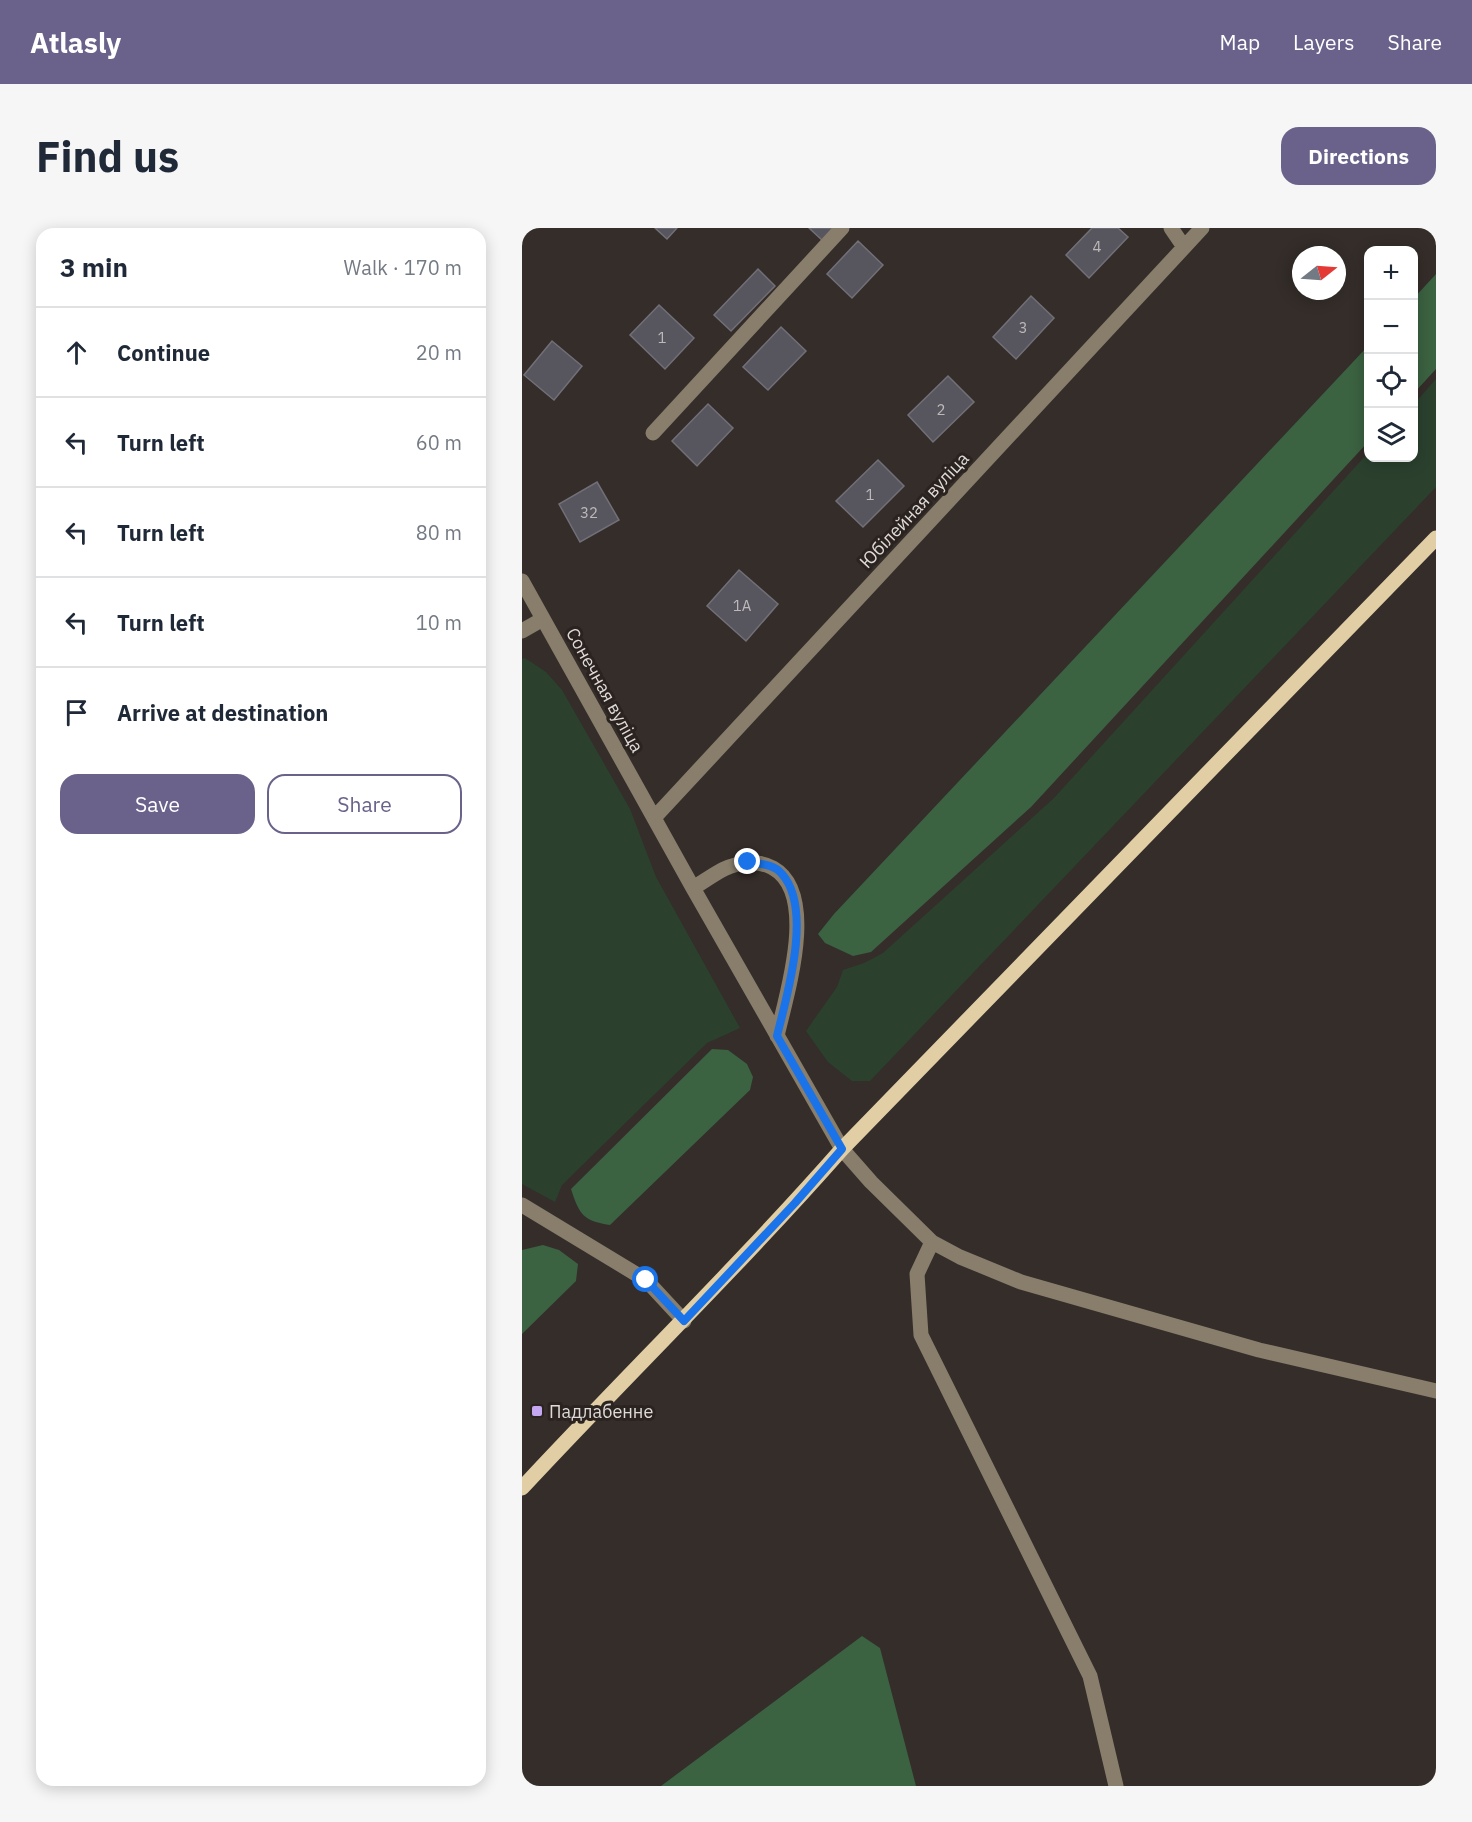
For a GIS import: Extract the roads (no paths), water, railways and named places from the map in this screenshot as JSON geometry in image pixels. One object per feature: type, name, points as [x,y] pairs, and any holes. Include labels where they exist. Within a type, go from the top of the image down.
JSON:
[{"type":"main road","points":[[522,1488],[684,1321],[795,1203],[842,1149],[1436,538]]},
{"type":"street","points":[[653,433],[843,228]]},
{"type":"street","points":[[1171,228],[1184,247]]},
{"type":"street","name":"Юбілейная вуліца","points":[[654,818],[1202,228]]},
{"type":"street","name":"Сонечная вуліца","points":[[522,581],[842,1149],[871,1182],[932,1242],[960,1257],[1021,1282],[1259,1350],[1436,1391]]},
{"type":"street","points":[[522,631],[543,619]]},
{"type":"street","points":[[693,888],[726,868],[748,862],[766,864],[782,873],[791,888],[797,915],[796,949],[777,1036]]},
{"type":"street","points":[[522,1205],[646,1280],[684,1321]]},
{"type":"street","points":[[932,1242],[917,1274],[921,1335],[1090,1676],[1116,1786]]},
{"type":"place","name":"Падлабенне","points":[[537,1411]]}]
